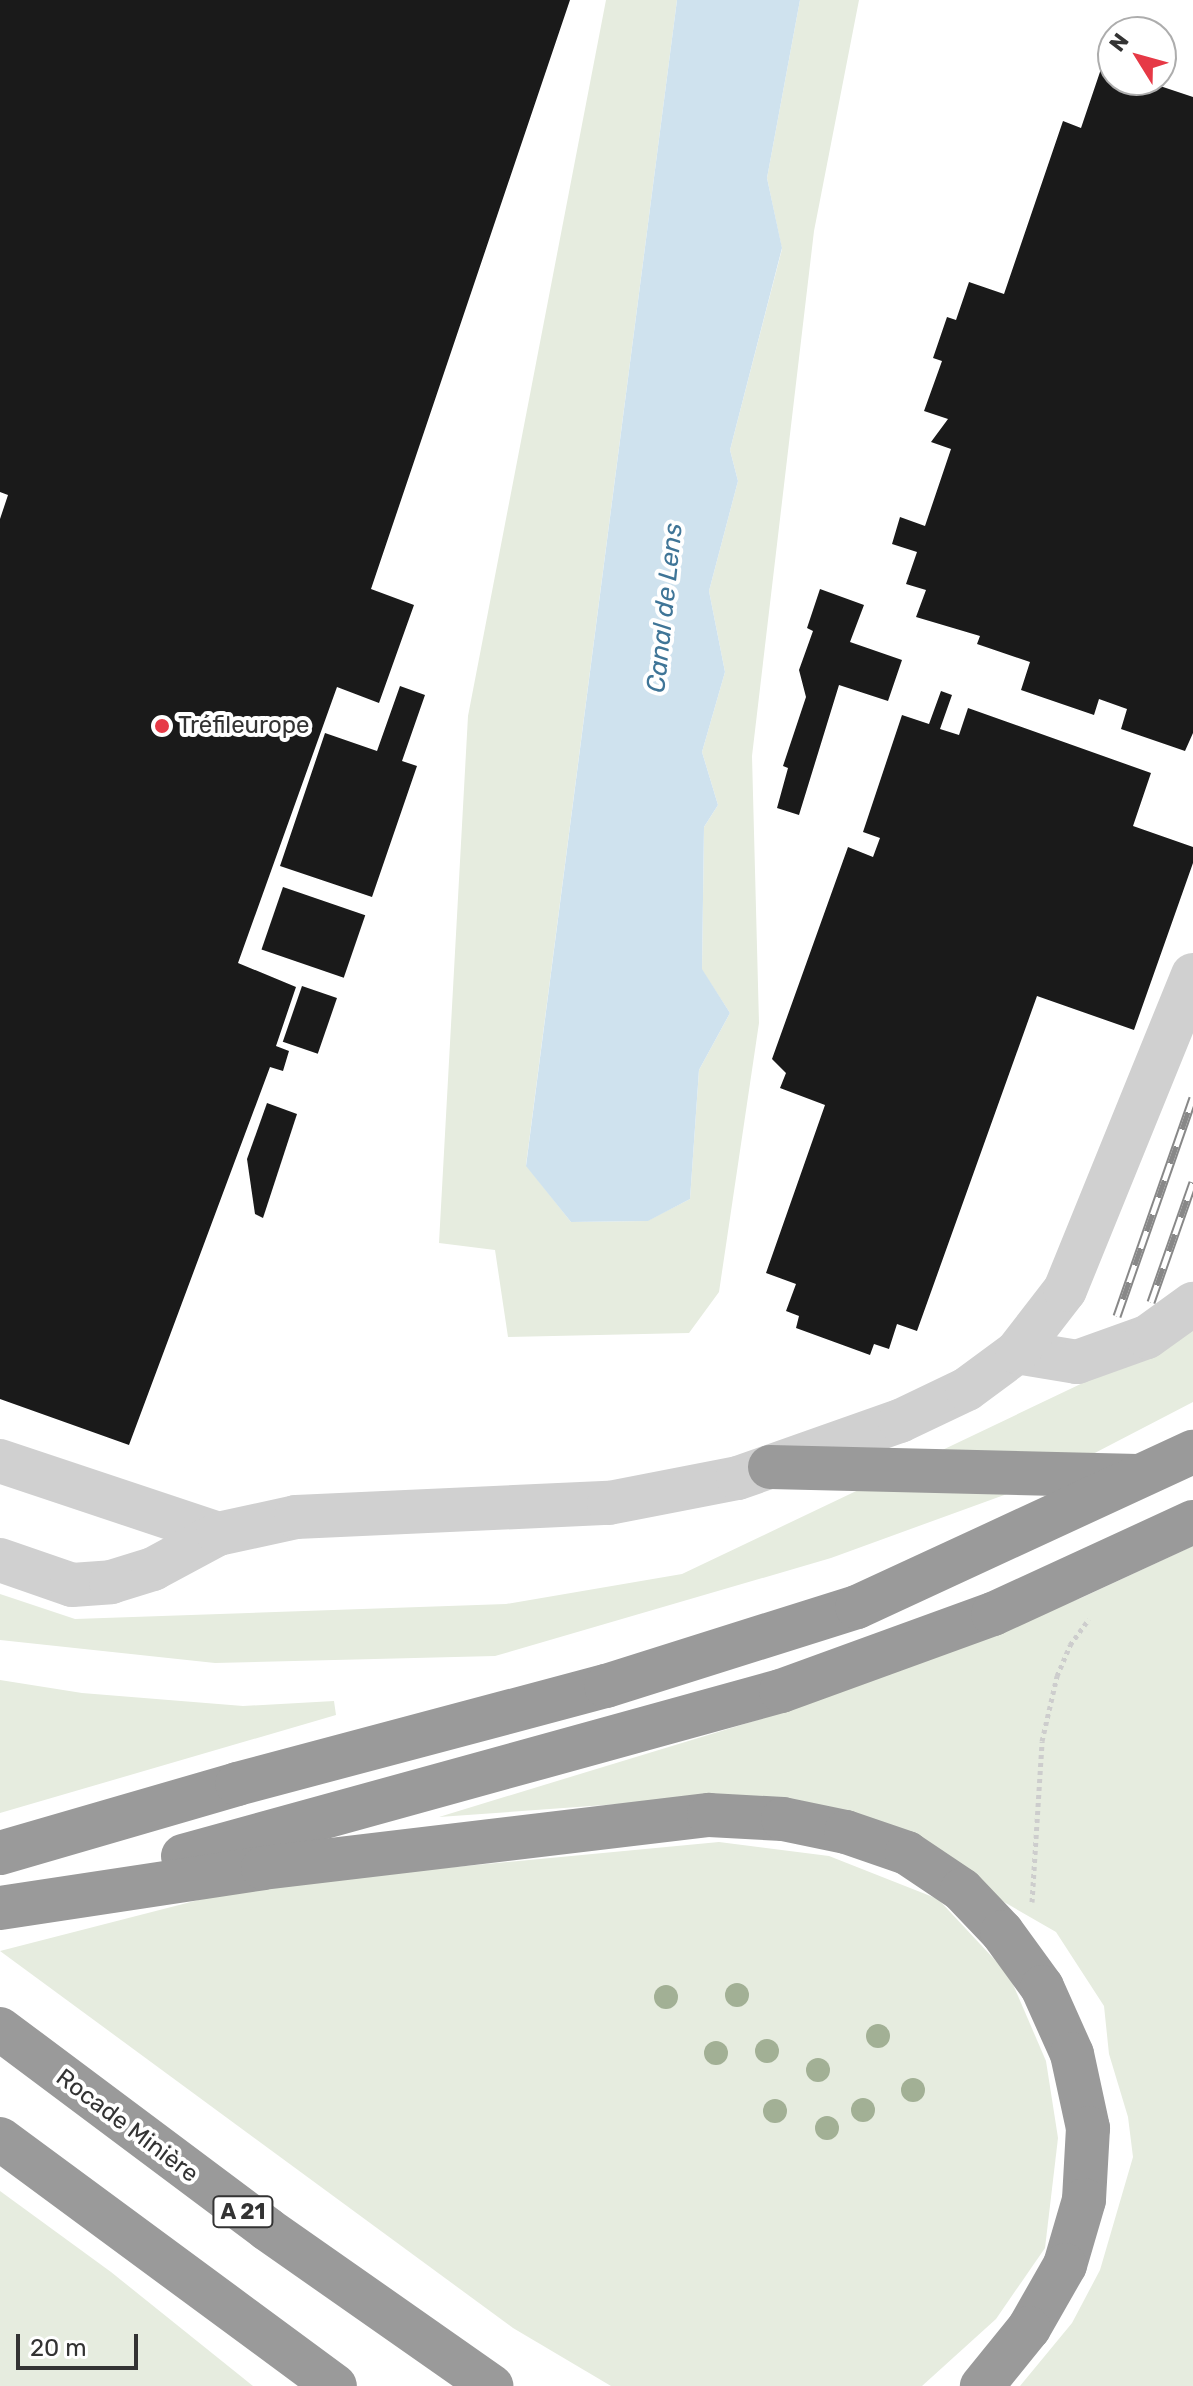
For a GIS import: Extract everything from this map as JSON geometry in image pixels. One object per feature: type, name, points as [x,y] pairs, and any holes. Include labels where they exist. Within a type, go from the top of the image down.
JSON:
[{"type":"highway","points":[[0,1853],[237,1784],[606,1686],[857,1607],[1149,1477],[1193,1452]]},
{"type":"highway","points":[[770,1467],[1149,1477]]},
{"type":"highway","points":[[0,1908],[781,1691],[993,1614],[1193,1522]]},
{"type":"highway","points":[[0,1908],[263,1868],[709,1815],[783,1819],[846,1832],[907,1853],[962,1890],[1030,1971],[1072,2054],[1088,2128],[1084,2200],[1065,2265],[1029,2328],[982,2386]]},
{"type":"highway","name":"Rocade Minière","points":[[0,2029],[267,2229],[491,2386]]},
{"type":"highway","points":[[0,2139],[335,2386]]},
{"type":"lane","points":[[0,1560],[72,1585],[111,1582],[153,1569],[218,1534],[296,1517],[609,1503],[770,1467],[900,1421],[967,1389],[1017,1352],[1065,1290],[1193,975]]},
{"type":"lane","points":[[1017,1352],[1077,1362],[1147,1337],[1193,1304]]},
{"type":"lane","points":[[0,1461],[218,1534]]},
{"type":"path","points":[[1030,1971],[1042,1741],[1065,1655],[1096,1609]]},
{"type":"shaded area","points":[[606,0],[677,0],[526,1165],[571,1222],[647,1221],[690,1199],[699,1070],[730,1013],[702,970],[704,827],[718,805],[702,752],[725,672],[709,591],[738,481],[730,450],[782,249],[767,178],[800,0],[859,0],[814,231],[752,756],[759,1023],[719,1292],[689,1333],[508,1337],[495,1250],[439,1243],[468,716]]},
{"type":"shaded area","points":[[1193,1324],[1193,1402],[1037,1483],[831,1558],[495,1656],[215,1663],[0,1640],[0,1594],[75,1619],[506,1604],[682,1574],[1171,1341]]},
{"type":"shaded area","points":[[1193,1546],[1193,2386],[1020,2386],[1072,2323],[1100,2270],[1133,2157],[1128,2117],[1109,2054],[1104,2006],[1056,1932],[1004,1902],[920,1840],[730,1796],[439,1817],[780,1713],[1081,1598]]},
{"type":"shaded area","points":[[0,1680],[82,1693],[243,1706],[334,1701],[336,1715],[0,1813]]},
{"type":"shaded area","points":[[719,1842],[829,1856],[938,1899],[1009,1975],[1046,2061],[1058,2138],[1045,2248],[996,2319],[922,2386],[611,2386],[513,2328],[0,1951],[253,1886]]},
{"type":"shaded area","points":[[0,2191],[111,2272],[253,2386],[0,2386]]},
{"type":"water","name":"Canal de Lens","points":[[677,0],[800,0],[767,178],[782,248],[730,450],[738,481],[709,591],[725,672],[702,752],[718,805],[704,827],[702,969],[730,1013],[699,1070],[690,1199],[648,1221],[571,1222],[526,1166]]},
{"type":"building","name":"Tréfileurope","points":[[0,0],[570,0],[371,589],[414,605],[379,703],[337,687],[238,963],[296,987],[276,1046],[289,1051],[283,1071],[270,1067],[129,1445],[0,1399],[0,519],[8,495],[0,492]]},
{"type":"building","points":[[1097,81],[1097,96],[1177,96],[1177,92],[1193,97],[1193,733],[1185,751],[1121,729],[1127,709],[1099,699],[1094,715],[1021,690],[1030,662],[977,644],[980,636],[916,617],[926,590],[906,584],[917,552],[892,544],[900,517],[925,526],[951,449],[931,442],[948,419],[924,411],[942,361],[933,358],[947,317],[956,320],[969,282],[1004,294],[1063,121],[1081,128]]},
{"type":"building","points":[[820,589],[864,605],[850,642],[902,660],[888,701],[839,685],[799,815],[777,808],[788,768],[783,766],[806,697],[799,670],[813,631],[807,628]]},
{"type":"building","points":[[400,686],[425,695],[402,761],[417,766],[372,897],[280,866],[325,733],[377,751]]},
{"type":"building","points":[[941,691],[952,695],[940,729],[959,735],[968,708],[1151,773],[1133,826],[1193,847],[1193,863],[1134,1030],[1037,996],[917,1331],[897,1324],[889,1349],[874,1344],[870,1355],[796,1328],[799,1316],[786,1311],[796,1284],[766,1273],[825,1105],[780,1088],[786,1073],[772,1059],[848,847],[873,857],[880,838],[863,832],[902,715],[929,724]]},
{"type":"building","points":[[283,887],[365,915],[344,978],[262,949]]},
{"type":"building","points":[[302,986],[337,998],[318,1054],[283,1042]]},
{"type":"building","points":[[267,1103],[297,1114],[263,1218],[255,1214],[247,1159]]},
{"type":"railway","points":[[1117,1316],[1193,1098]]},
{"type":"railway","points":[[1151,1302],[1193,1182]]},
{"type":"place","name":"Tréfileurope","points":[[162,726]]}]
